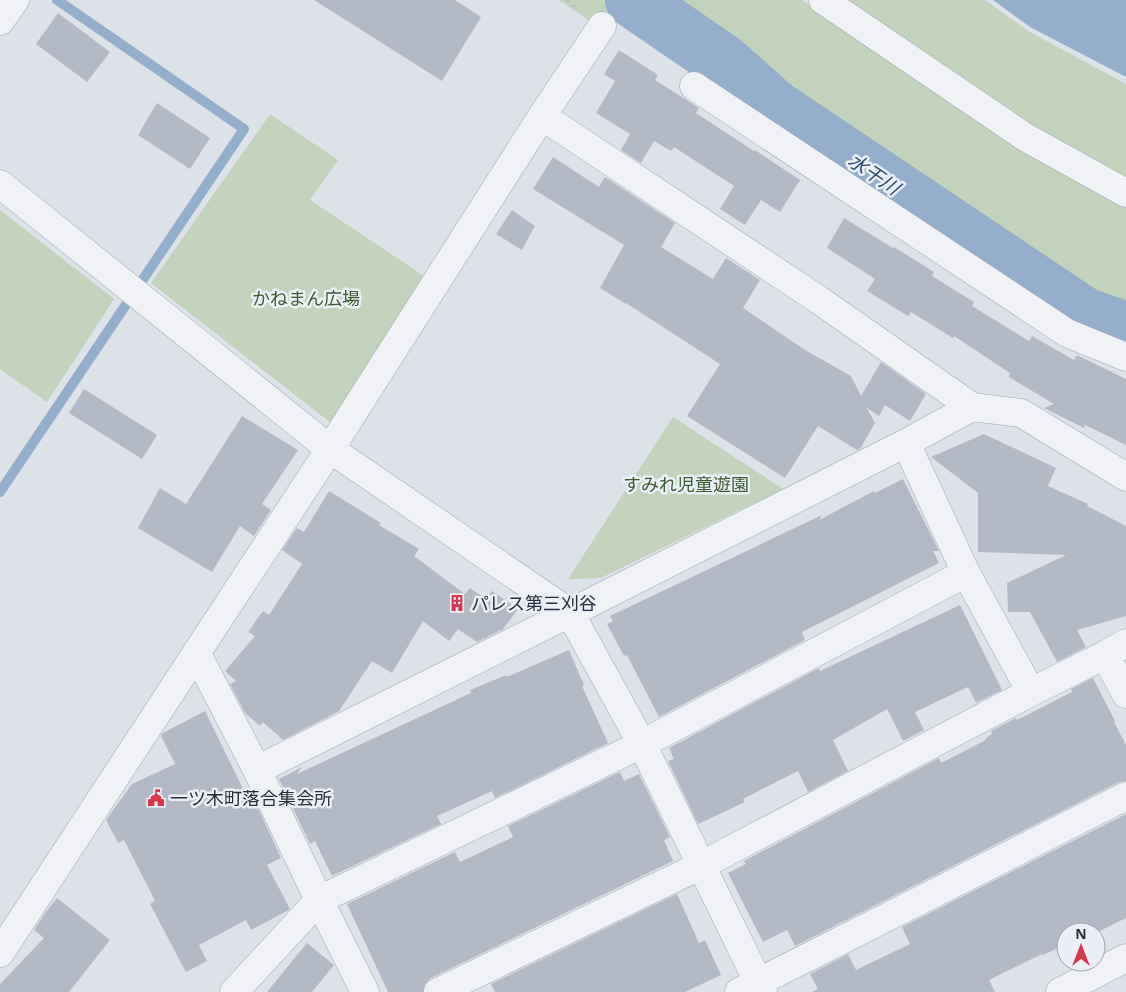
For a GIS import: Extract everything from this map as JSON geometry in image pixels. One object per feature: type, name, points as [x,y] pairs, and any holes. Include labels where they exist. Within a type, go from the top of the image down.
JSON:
[{"type":"street","points":[[0,21],[15,0]]},
{"type":"street","points":[[824,0],[1024,137],[1126,193]]},
{"type":"street","points":[[0,953],[197,654],[542,116],[602,26]]},
{"type":"street","points":[[694,86],[1067,333],[1126,356]]},
{"type":"street","points":[[542,116],[811,295],[972,407],[1021,413],[1126,478]]},
{"type":"street","points":[[0,184],[330,449],[570,613],[642,744],[702,865],[754,989],[1126,796]]},
{"type":"street","points":[[257,770],[906,443],[972,407]]},
{"type":"street","points":[[906,443],[966,573],[1031,692]]},
{"type":"street","points":[[234,992],[319,900],[642,744],[966,573]]},
{"type":"street","points":[[438,992],[702,865],[1116,649],[1126,694]]},
{"type":"street","points":[[197,654],[257,770],[365,992]]},
{"type":"street","points":[[1060,992],[1126,958]]},
{"type":"green space","points":[[559,0],[603,0],[611,6],[597,26]]},
{"type":"green space","points":[[657,0],[802,0],[1036,157],[1126,205],[1126,305],[1095,294],[869,151]]},
{"type":"green space","points":[[841,0],[985,0],[1028,31],[1126,84],[1126,179],[1040,134]]},
{"type":"green space","name":"かねまん広場","points":[[270,114],[338,160],[310,200],[427,278],[331,423],[151,283]]},
{"type":"green space","points":[[0,210],[114,299],[47,402],[0,369]]},
{"type":"green space","name":"すみれ児童遊園","points":[[673,417],[783,489],[601,578],[568,579]]},
{"type":"water","points":[[993,0],[1126,0],[1126,77],[1030,27]]},
{"type":"building","points":[[314,0],[455,0],[481,17],[442,81]]},
{"type":"building","points":[[58,13],[110,52],[87,82],[36,44]]},
{"type":"building","points":[[619,50],[658,75],[655,80],[699,108],[696,113],[800,180],[780,212],[761,200],[745,225],[720,209],[734,186],[674,147],[671,151],[654,141],[641,163],[621,150],[630,134],[596,113],[615,81],[604,74]]},
{"type":"building","points":[[157,103],[210,138],[190,169],[138,135]]},
{"type":"building","points":[[553,157],[599,187],[605,177],[675,223],[661,247],[713,279],[726,258],[760,280],[743,308],[805,350],[851,376],[861,396],[881,362],[926,394],[910,421],[885,405],[879,416],[866,407],[875,423],[860,449],[857,450],[818,426],[785,478],[687,416],[720,364],[600,288],[624,245],[533,189]]},
{"type":"building","points":[[512,210],[535,226],[522,250],[496,234]]},
{"type":"building","points":[[844,218],[934,272],[932,276],[974,302],[972,306],[1029,341],[1032,336],[1074,360],[1077,355],[1126,379],[1126,445],[1085,425],[1084,428],[1044,408],[1054,404],[1009,377],[1010,373],[954,336],[953,338],[911,312],[908,316],[867,291],[875,279],[827,248]]},
{"type":"building","points":[[84,389],[157,435],[142,459],[69,413]]},
{"type":"building","points":[[242,416],[298,450],[262,504],[271,510],[254,536],[240,526],[212,572],[138,528],[160,488],[186,504]]},
{"type":"building","points":[[984,434],[1056,468],[1048,486],[1088,504],[1087,506],[1126,526],[1126,616],[1077,630],[1086,647],[1057,662],[1030,612],[1008,612],[1007,583],[1066,555],[978,552],[978,493],[931,457]]},
{"type":"building","points":[[903,479],[939,551],[933,551],[939,563],[802,632],[805,640],[659,717],[627,655],[624,656],[607,624],[613,621],[610,616],[822,515],[819,520],[874,491],[875,493]]},
{"type":"building","points":[[329,491],[419,549],[414,556],[465,594],[470,588],[486,599],[492,591],[518,609],[503,629],[477,642],[458,629],[449,641],[423,621],[392,673],[372,661],[339,711],[283,740],[263,722],[260,726],[245,713],[230,684],[236,681],[225,671],[255,636],[248,632],[263,611],[269,615],[302,564],[282,550],[297,528],[304,532]]},
{"type":"building","points":[[960,605],[1002,690],[976,703],[968,687],[915,712],[924,730],[903,741],[887,709],[833,740],[848,771],[808,792],[798,771],[743,799],[745,802],[698,824],[668,761],[674,759],[669,748],[819,668],[820,671]]},
{"type":"building","points":[[569,650],[584,685],[582,686],[608,743],[495,798],[492,791],[437,816],[441,824],[332,876],[315,841],[310,844],[279,779],[302,767],[297,774],[471,693],[470,690],[504,676],[509,676]]},
{"type":"building","points":[[1093,678],[1126,745],[1126,781],[1119,782],[795,946],[787,930],[763,942],[728,873],[746,864],[744,861],[939,758],[941,763],[986,740],[992,734],[991,731],[1072,692],[1071,689]]},
{"type":"building","points":[[205,711],[246,795],[251,793],[281,858],[267,865],[290,909],[251,930],[246,920],[199,945],[207,961],[186,972],[150,904],[155,901],[124,840],[118,843],[106,820],[132,784],[175,764],[161,736],[163,733]]},
{"type":"building","points":[[620,772],[624,781],[639,774],[670,837],[664,840],[673,861],[431,978],[425,984],[423,992],[388,992],[347,904],[455,852],[460,862],[513,837],[508,826]]},
{"type":"building","points":[[1126,814],[1126,918],[1106,928],[1106,922],[1056,922],[1056,949],[989,980],[995,992],[812,992],[818,989],[810,974],[848,954],[856,970],[910,944],[902,927]]},
{"type":"building","points":[[677,894],[699,943],[705,940],[721,975],[685,992],[495,992],[491,984]]},
{"type":"building","points":[[57,898],[110,940],[69,992],[0,992],[0,984],[44,938],[34,930]]},
{"type":"building","points":[[307,943],[334,965],[312,992],[267,992]]},
{"type":"waterway","points":[[0,492],[244,129],[57,0]]},
{"type":"waterway","name":"水干川","points":[[633,0],[722,61],[775,108],[1084,315],[1126,330]]},
{"type":"place","name":"パレス第三刈谷","points":[[457,603]]},
{"type":"place","name":"一ツ木町落合集会所","points":[[156,798]]}]
